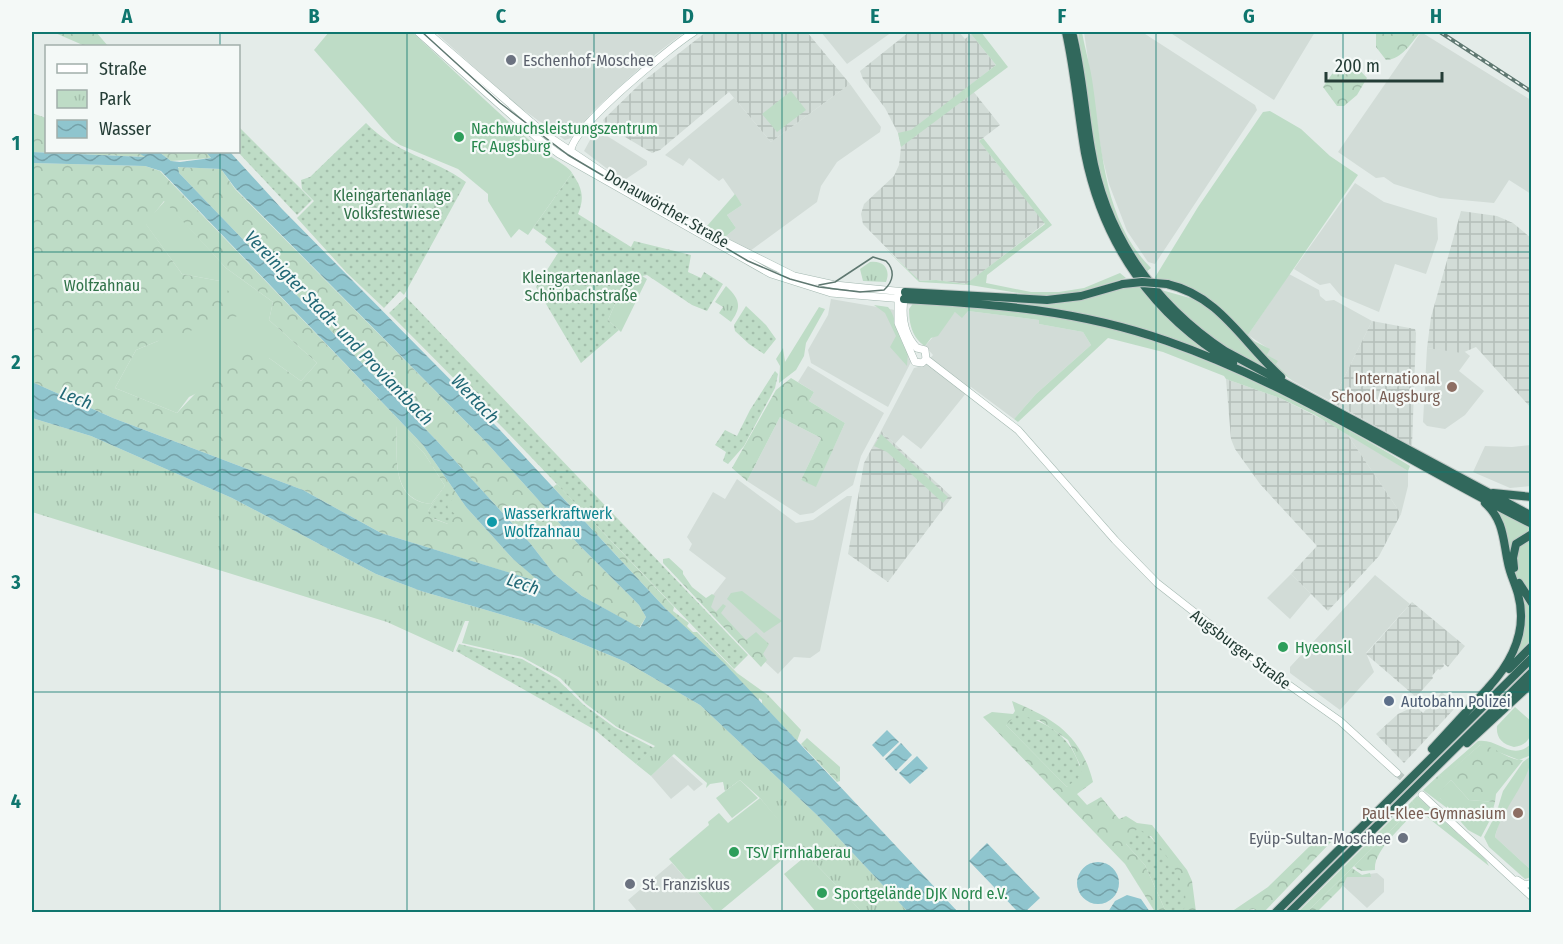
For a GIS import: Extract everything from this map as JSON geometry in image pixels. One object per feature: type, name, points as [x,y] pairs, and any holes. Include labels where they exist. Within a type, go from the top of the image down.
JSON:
[{"type":"highway","points":[[1066,32],[1092,183],[1100,208],[1119,250],[1147,291],[1182,328],[1218,354],[1407,453]]},
{"type":"highway","points":[[1072,32],[1098,181],[1112,221],[1132,260],[1162,299],[1197,331],[1238,358],[1290,385],[1532,524]]},
{"type":"highway","points":[[901,295],[1047,300],[1081,296],[1123,284],[1142,282],[1167,284],[1203,298],[1222,313],[1261,359],[1290,385]]},
{"type":"highway","points":[[901,295],[1024,306],[1102,322],[1166,341],[1275,385]]},
{"type":"highway","points":[[1469,488],[1509,496],[1532,497]]},
{"type":"highway","points":[[1469,488],[1532,516]]},
{"type":"highway","points":[[1469,488],[1488,506],[1502,526],[1510,570],[1518,594],[1520,629],[1516,647],[1517,679]]},
{"type":"highway","points":[[1532,534],[1516,544],[1513,558],[1521,587],[1532,603]]},
{"type":"highway","points":[[1517,679],[1532,646]]},
{"type":"highway","points":[[1276,912],[1404,784],[1498,698],[1517,679],[1532,658]]},
{"type":"highway","points":[[1290,912],[1434,769],[1517,679],[1532,672]]},
{"type":"main road","name":"Donauwörther Straße","points":[[418,32],[536,137],[565,158],[771,274],[831,293],[901,295]]},
{"type":"main road","name":"Donauwörther Straße","points":[[427,32],[520,115],[620,184],[779,271],[829,285],[901,295]]},
{"type":"main road","points":[[565,158],[592,121],[651,64],[694,32]]},
{"type":"main road","points":[[901,295],[905,331],[915,351],[912,358],[917,363],[926,359],[925,350],[915,351]]},
{"type":"main road","name":"Augsburger Straße","points":[[926,359],[1014,425],[1093,515],[1157,583],[1272,673],[1340,721],[1397,773]]},
{"type":"main road","points":[[1422,795],[1529,891]]},
{"type":"shaded area","points":[[435,32],[685,32],[652,57],[594,110],[571,138],[565,140],[514,103]]},
{"type":"shaded area","points":[[706,32],[807,32],[850,84],[771,142],[729,92],[660,150],[652,153],[605,125],[603,120],[641,83]]},
{"type":"shaded area","points":[[821,32],[892,32],[847,64]]},
{"type":"shaded area","points":[[909,32],[959,32],[965,39],[971,34],[996,65],[969,86],[1000,125],[979,141],[1045,223],[967,284],[936,280],[919,281],[863,224],[861,214],[864,204],[894,176],[899,165],[901,147],[898,133],[885,108],[863,79],[860,71]]},
{"type":"shaded area","points":[[1084,32],[1142,32],[1255,105],[1257,110],[1155,264],[1148,262],[1127,231],[1109,184],[1102,156]]},
{"type":"shaded area","points":[[1169,32],[1315,32],[1274,100]]},
{"type":"shaded area","points":[[1421,32],[1531,100],[1531,194],[1509,180],[1494,203],[1440,198],[1394,184],[1384,177],[1376,178],[1338,152]]},
{"type":"shaded area","points":[[850,84],[881,127],[880,132],[837,162],[821,186],[817,202],[750,251],[725,237],[736,228],[727,215],[742,205],[723,178],[719,181],[689,158],[683,166],[665,155],[734,98],[771,142]]},
{"type":"shaded area","points":[[596,129],[647,161],[647,165],[623,181],[584,151]]},
{"type":"shaded area","points":[[1355,183],[1384,202],[1437,218],[1438,239],[1426,274],[1395,264],[1379,312],[1341,296],[1330,283],[1320,285],[1294,269]]},
{"type":"shaded area","points":[[1461,211],[1497,216],[1513,223],[1531,238],[1531,408],[1476,347],[1462,353],[1427,348],[1431,317]]},
{"type":"shaded area","points":[[1289,274],[1319,290],[1320,296],[1326,301],[1334,300],[1372,321],[1332,402],[1293,381],[1267,355],[1269,349],[1248,335]]},
{"type":"shaded area","points":[[831,299],[895,310],[909,349],[911,362],[888,407],[811,363],[808,350],[828,315]]},
{"type":"shaded area","points":[[968,311],[1039,320],[1039,324],[1083,332],[1091,345],[1036,394],[1014,419],[971,387],[921,449],[903,435],[895,444],[881,431],[914,368],[923,366],[933,355],[925,346],[955,312]]},
{"type":"shaded area","points":[[1372,321],[1415,329],[1412,446],[1332,402]]},
{"type":"shaded area","name":"International School Augsburg","points":[[1427,348],[1465,352],[1470,356],[1459,371],[1484,391],[1465,415],[1445,429],[1427,426],[1423,422]]},
{"type":"shaded area","points":[[808,366],[884,413],[861,456],[853,485],[813,513],[800,515],[747,481],[780,417],[821,438],[801,480],[816,486],[845,423],[809,401],[814,392],[798,382]]},
{"type":"shaded area","points":[[1226,379],[1280,398],[1345,431],[1401,514],[1379,556],[1328,611],[1291,574],[1317,546],[1260,484],[1235,449],[1231,439]]},
{"type":"shaded area","points":[[881,431],[952,497],[888,582],[848,554],[864,463]]},
{"type":"shaded area","points":[[1345,431],[1408,471],[1408,486],[1401,514]]},
{"type":"shaded area","points":[[1531,445],[1531,486],[1510,488],[1473,472],[1485,446]]},
{"type":"shaded area","points":[[737,479],[796,523],[813,520],[847,496],[852,496],[820,651],[810,658],[794,657],[778,674],[705,605],[726,578],[689,550],[692,544],[687,537],[713,492],[725,499]]},
{"type":"shaded area","points":[[1291,574],[1311,594],[1290,619],[1267,598]]},
{"type":"shaded area","points":[[1375,575],[1410,604],[1366,653],[1374,672],[1340,710],[1290,673],[1290,667]]},
{"type":"shaded area","points":[[1412,602],[1465,646],[1448,667],[1443,663],[1444,666],[1438,669],[1416,697],[1366,654]]},
{"type":"shaded area","points":[[1442,692],[1456,707],[1404,763],[1376,734],[1398,714],[1415,706],[1423,713]]},
{"type":"shaded area","points":[[672,756],[703,784],[694,791],[688,785],[671,799],[651,776]]},
{"type":"shaded area","name":"Paul-Klee-Gymnasium","points":[[1531,763],[1531,870],[1495,837],[1499,822]]},
{"type":"shaded area","points":[[672,863],[715,912],[638,912],[628,900]]},
{"type":"shaded area","points":[[1353,869],[1362,875],[1377,873],[1384,879],[1384,892],[1367,908],[1339,882]]},
{"type":"green space","points":[[53,32],[96,32],[107,45],[83,45]]},
{"type":"green space","name":"Nachwuchsleistungszentrum FC Augsburg","points":[[329,32],[412,32],[519,131],[570,170],[572,173],[528,235],[519,229],[511,238],[488,201],[488,194],[458,169],[400,145],[392,139],[314,50]]},
{"type":"green space","points":[[981,32],[1008,67],[901,147],[898,133],[911,130],[996,65],[971,34]]},
{"type":"green space","points":[[1078,32],[1082,32],[1091,72],[1107,182],[1123,228],[1135,249],[1151,268],[1145,273],[1123,239],[1100,181]]},
{"type":"green space","points":[[1376,32],[1421,32],[1402,54],[1386,60],[1376,47]]},
{"type":"green space","points":[[1348,63],[1355,65],[1367,78],[1357,95],[1344,106],[1337,106],[1323,87],[1332,74]]},
{"type":"green space","points":[[791,91],[806,110],[777,132],[762,114]]},
{"type":"green space","points":[[1270,111],[1301,129],[1330,156],[1358,175],[1248,335],[1254,341],[1270,349],[1267,355],[1278,361],[1276,364],[1293,381],[1259,351],[1215,306],[1198,294],[1178,285],[1154,279],[1198,207],[1263,112]]},
{"type":"green space","points":[[32,113],[45,118],[45,153],[32,152]]},
{"type":"green space","name":"Kleingartenanlage Volksfestwiese","points":[[366,123],[390,142],[466,182],[404,295],[400,291],[384,308],[347,273],[297,218],[314,201],[302,189],[301,180],[310,177]]},
{"type":"green space","points":[[240,128],[312,200],[297,215],[239,153]]},
{"type":"green space","points":[[983,138],[1052,225],[987,275],[986,283],[1031,292],[1059,292],[1084,288],[1120,273],[1126,278],[1065,296],[1043,297],[970,285],[919,282],[884,247],[920,281],[936,280],[966,284],[1045,224],[979,141]]},
{"type":"green space","points":[[55,153],[139,153],[146,157]]},
{"type":"green space","points":[[160,153],[207,153],[211,158],[171,161]]},
{"type":"green space","name":"Wolfzahnau","points":[[32,163],[145,166],[160,171],[423,445],[466,507],[513,559],[542,583],[381,533],[303,490],[113,418],[32,382]],"holes":[[[164,201],[226,268],[273,302],[269,320],[317,363],[301,381],[269,358],[240,346],[177,413],[115,388],[136,350],[247,313],[220,281],[182,274],[146,224]],[[396,426],[424,453],[445,486],[431,504],[418,501],[402,486],[397,463]],[[445,487],[448,524],[434,519],[428,511]]]},
{"type":"green space","points":[[177,168],[221,169],[235,189],[486,442],[580,546],[639,605],[646,617],[639,628],[582,596],[554,574],[530,543],[438,442],[179,173]]},
{"type":"green space","name":"Kleingartenanlage Schönbachstraße","points":[[572,173],[581,193],[578,214],[631,247],[634,241],[691,255],[688,272],[701,278],[704,272],[723,284],[707,311],[692,305],[647,275],[642,276],[638,283],[626,279],[608,320],[619,330],[581,363],[536,287],[558,253],[545,242],[547,238],[533,228]]},
{"type":"green space","points":[[735,194],[742,205],[727,215],[736,228],[725,237],[707,226]]},
{"type":"green space","points":[[165,201],[226,268],[273,302],[269,320],[317,363],[301,381],[269,358],[189,397],[177,413],[115,388],[136,350],[158,341],[220,281],[182,274],[145,223]]},
{"type":"green space","points":[[870,262],[883,264],[888,274],[886,282],[863,281],[860,269]]},
{"type":"green space","points":[[642,276],[647,279],[621,332],[608,320],[626,279],[638,283]]},
{"type":"green space","points":[[726,286],[738,303],[737,312],[731,322],[719,313],[723,307],[715,302]]},
{"type":"green space","points":[[1139,286],[1172,322],[1217,356],[1056,310],[1024,304]]},
{"type":"green space","points":[[1154,288],[1201,301],[1223,319],[1271,372],[1214,342]]},
{"type":"green space","points":[[406,297],[748,655],[734,669],[507,432],[389,313]]},
{"type":"green space","points":[[914,302],[1005,308],[1050,314],[1137,336],[1178,350],[1257,383],[1296,402],[1410,466],[1408,471],[1315,415],[1280,398],[1226,379],[1224,376],[1163,352],[1108,338],[1018,422],[1014,419],[1036,394],[1091,345],[1083,332],[1039,324],[1039,320],[968,311],[962,318],[955,312],[938,336],[931,338],[925,346],[917,339],[911,325],[909,309]]},
{"type":"green space","points":[[874,305],[888,307],[891,311],[901,340],[908,352],[907,366],[890,347],[896,336],[885,313]]},
{"type":"green space","points":[[746,306],[766,325],[776,339],[764,354],[735,331],[734,325]]},
{"type":"green space","points":[[819,307],[825,309],[806,343],[804,356],[796,370],[779,383],[780,366],[776,359],[783,348],[785,362]]},
{"type":"green space","points":[[775,371],[778,374],[775,388],[744,446],[728,464],[723,461],[726,452],[715,445],[725,430],[737,436],[750,410]]},
{"type":"green space","points":[[791,378],[814,392],[809,401],[845,423],[816,487],[801,480],[821,438],[780,417],[747,481],[732,468],[776,390]]},
{"type":"green space","points":[[32,418],[91,436],[232,498],[376,574],[421,591],[537,625],[626,662],[700,705],[818,816],[908,912],[862,912],[807,855],[760,798],[740,780],[725,791],[723,782],[710,784],[706,788],[707,783],[674,754],[651,776],[636,764],[655,746],[617,727],[586,704],[560,678],[522,657],[462,643],[469,621],[465,621],[453,652],[387,622],[32,512]]},
{"type":"green space","points":[[396,425],[424,453],[445,486],[431,504],[418,500],[402,485],[397,463]]},
{"type":"green space","points":[[881,434],[948,497],[943,503],[887,452],[874,446]]},
{"type":"green space","points":[[557,484],[674,607],[673,611],[689,623],[687,626],[693,632],[697,632],[737,673],[768,695],[801,730],[797,741],[762,704],[762,700],[759,698],[759,701],[666,609],[553,487]]},
{"type":"green space","points":[[445,486],[454,497],[447,507],[456,515],[448,524],[430,517],[428,511]]},
{"type":"green space","points":[[1491,507],[1531,527],[1531,640],[1513,659],[1523,611]]},
{"type":"green space","points":[[669,558],[683,571],[692,587],[706,598],[712,594],[715,596],[711,607],[716,612],[723,604],[726,606],[721,613],[746,640],[756,632],[769,644],[763,654],[767,660],[761,667],[663,563],[663,559]]},
{"type":"green space","points":[[742,591],[782,621],[764,633],[727,599],[731,593]]},
{"type":"green space","points":[[459,644],[522,659],[557,679],[584,705],[614,727],[654,748],[636,764],[595,730],[456,651]]},
{"type":"green space","points":[[1012,701],[1053,722],[1073,740],[1088,766],[1093,782],[1077,794],[1087,805],[1101,797],[1119,819],[1126,816],[1137,823],[1152,825],[1187,870],[1192,881],[1196,912],[1183,912],[1184,901],[1180,881],[1151,836],[1126,844],[1145,865],[1166,912],[1155,912],[1125,864],[983,717],[992,712],[1013,714],[1015,711]],"holes":[[[1039,720],[1068,740],[1080,765],[1067,787],[1006,725]]]},
{"type":"green space","points":[[1515,707],[1531,721],[1531,726],[1526,742],[1514,747],[1501,740],[1497,726]]},
{"type":"green space","points":[[1017,714],[1050,727],[1073,751],[1082,774],[1067,787],[1006,725]]},
{"type":"green space","points":[[807,738],[840,767],[840,781],[837,782],[801,744]]},
{"type":"green space","points":[[1478,741],[1517,751],[1531,744],[1531,755],[1519,760],[1480,745],[1443,778],[1439,775]]},
{"type":"green space","points":[[1480,745],[1511,758],[1523,760],[1496,794],[1495,802],[1469,800],[1451,780],[1440,792],[1440,798],[1447,804],[1447,808],[1423,790],[1439,775],[1443,777]]},
{"type":"green space","points":[[1531,756],[1527,774],[1503,816],[1495,837],[1531,870],[1531,877],[1525,879],[1489,847],[1484,837],[1496,814],[1503,791],[1523,762]]},
{"type":"green space","points":[[740,780],[758,798],[732,818],[716,798]]},
{"type":"green space","points":[[1451,780],[1469,800],[1495,802],[1490,820],[1481,837],[1468,830],[1440,798],[1440,791]]},
{"type":"green space","points":[[1417,796],[1486,860],[1489,866],[1417,809],[1412,801]]},
{"type":"green space","name":"TSV Firnhaberau","points":[[760,798],[800,845],[719,912],[715,912],[669,859],[709,825],[708,822],[719,813],[728,823]]},
{"type":"green space","points":[[1412,801],[1417,808],[1379,854],[1375,870],[1364,871],[1354,866],[1401,820],[1397,817]]},
{"type":"green space","points":[[1397,817],[1401,820],[1307,912],[1298,912],[1392,819]]},
{"type":"green space","points":[[1137,829],[1144,832],[1159,846],[1179,876],[1185,893],[1183,912],[1166,912],[1145,865],[1126,844]]},
{"type":"green space","points":[[1318,834],[1331,842],[1264,912],[1252,912],[1255,909],[1231,912],[1268,887],[1313,843]]},
{"type":"green space","name":"Sportgelände DJK Nord e.V.","points":[[807,855],[862,912],[816,912],[784,874]]},
{"type":"green space","points":[[1352,868],[1362,875],[1370,873],[1371,877],[1347,877],[1341,888],[1317,912],[1307,912]]},
{"type":"water","name":"Lech","points":[[32,152],[145,157],[139,153],[160,153],[171,161],[180,162],[211,158],[207,153],[231,153],[282,209],[499,429],[666,609],[724,663],[958,912],[908,912],[818,816],[700,705],[626,662],[537,625],[421,591],[376,574],[232,498],[91,436],[32,418],[32,382],[113,418],[303,490],[381,533],[540,582],[513,559],[466,507],[423,445],[161,171],[145,166],[32,163]],"holes":[[[178,167],[221,169],[235,188],[486,442],[580,546],[639,605],[646,617],[640,628],[582,596],[554,574],[530,543],[438,442],[179,173]]]},
{"type":"water","points":[[887,730],[899,742],[883,757],[872,745]]},
{"type":"water","points":[[901,743],[912,755],[896,771],[885,759]]},
{"type":"water","points":[[917,756],[928,768],[910,784],[899,773]]},
{"type":"water","points":[[987,843],[1040,898],[1025,912],[1018,912],[969,861]]},
{"type":"water","points":[[1098,862],[1113,868],[1119,883],[1113,898],[1098,904],[1083,898],[1077,883],[1083,868]]},
{"type":"water","points":[[1127,895],[1141,899],[1150,912],[1108,912],[1115,901]]},
{"type":"tunnel","points":[[1397,773],[1422,795]]},
{"type":"tram line","points":[[422,32],[500,103],[568,155],[748,261],[790,279],[819,287],[860,292],[884,290],[890,283],[892,272],[886,261],[873,257],[835,282],[819,285]]},
{"type":"railway","points":[[1440,32],[1532,92]]},
{"type":"place","name":"Eschenhof-Moschee","points":[[511,60]]},
{"type":"place","name":"Nachwuchsleistungszentrum FC Augsburg","points":[[459,137]]},
{"type":"place","name":"International School Augsburg","points":[[1452,387]]},
{"type":"place","name":"Wasserkraftwerk Wolfzahnau","points":[[492,522]]},
{"type":"place","name":"Hyeonsil","points":[[1283,647]]},
{"type":"place","name":"Autobahn Polizei","points":[[1389,701]]},
{"type":"place","name":"Paul-Klee-Gymnasium","points":[[1518,813]]},
{"type":"place","name":"Eyüp-Sultan-Moschee","points":[[1403,838]]},
{"type":"place","name":"TSV Firnhaberau","points":[[734,852]]},
{"type":"place","name":"St. Franziskus","points":[[630,884]]},
{"type":"place","name":"Sportgelände DJK Nord e.V.","points":[[822,893]]},
{"type":"water label","name":"Vereinigter Stadt- und Proviantbach","points":[[339,328]]},
{"type":"water label","name":"Wertach","points":[[475,399]]}]
